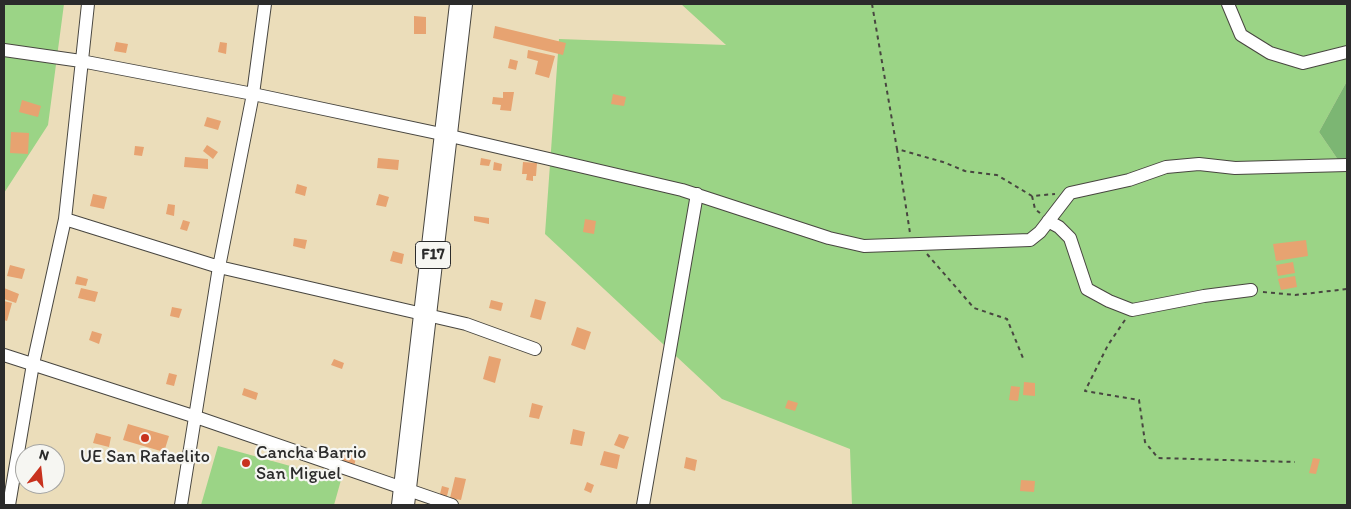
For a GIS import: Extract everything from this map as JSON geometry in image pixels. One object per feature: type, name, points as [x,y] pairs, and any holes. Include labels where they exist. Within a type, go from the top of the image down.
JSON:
[{"type":"highway","name":"F17","points":[[405,498],[461,4]]},
{"type":"street","points":[[9,505],[33,364],[65,220],[88,4]]},
{"type":"street","points":[[181,505],[219,267],[253,94],[266,4]]},
{"type":"street","points":[[1228,4],[1241,35],[1270,53],[1303,63],[1347,52]]},
{"type":"street","points":[[4,50],[81,60],[446,135],[697,194],[846,242],[864,246],[1030,240],[1040,232],[1070,193],[1130,180],[1166,167],[1199,164],[1235,168],[1347,165]]},
{"type":"street","points":[[643,505],[697,194]]},
{"type":"street","points":[[65,220],[219,267],[466,324],[534,349]]},
{"type":"street","points":[[1048,221],[1059,227],[1070,238],[1087,288],[1132,310],[1204,296],[1252,290]]},
{"type":"street","points":[[4,355],[196,417],[405,498],[452,505]]},
{"type":"path","points":[[872,4],[911,243],[928,255],[974,308],[1007,319],[1023,358]]},
{"type":"path","points":[[897,149],[943,162],[965,171],[997,175],[1032,196],[1070,193]]},
{"type":"path","points":[[1032,196],[1035,209],[1048,221]]},
{"type":"path","points":[[1252,290],[1295,295],[1347,289]]},
{"type":"path","points":[[1132,310],[1108,345],[1085,391],[1139,400],[1145,442],[1158,458],[1295,462]]},
{"type":"green space","points":[[4,4],[64,4],[48,125],[4,193]]},
{"type":"green space","points":[[681,4],[1347,4],[1347,81],[1319,132],[1347,173],[1347,505],[852,505],[850,449],[722,399],[545,234],[559,39],[726,45]]},
{"type":"green space","points":[[1347,81],[1347,173],[1319,132]]},
{"type":"green space","name":"Cancha Barrio San Miguel","points":[[218,446],[341,480],[334,505],[201,505]]},
{"type":"building","points":[[414,16],[426,17],[426,34],[414,34]]},
{"type":"building","points":[[495,26],[566,43],[563,55],[493,38]]},
{"type":"building","points":[[116,42],[128,44],[126,53],[114,51]]},
{"type":"building","points":[[220,42],[227,43],[226,54],[218,52]]},
{"type":"building","points":[[528,50],[555,56],[549,78],[535,74],[538,61],[527,58]]},
{"type":"building","points":[[510,59],[518,61],[516,70],[508,68]]},
{"type":"building","points":[[503,92],[514,92],[511,111],[500,110],[501,105],[492,104],[493,97],[503,98]]},
{"type":"building","points":[[613,94],[626,97],[624,106],[611,104]]},
{"type":"building","points":[[22,100],[41,106],[38,117],[19,112]]},
{"type":"building","points":[[207,117],[221,121],[218,130],[204,126]]},
{"type":"building","points":[[11,132],[29,133],[28,154],[10,153]]},
{"type":"building","points":[[207,145],[218,152],[213,159],[203,151]]},
{"type":"building","points":[[135,146],[144,147],[142,156],[134,155]]},
{"type":"building","points":[[185,157],[208,159],[208,169],[184,167]]},
{"type":"building","points":[[378,158],[399,160],[398,170],[377,168]]},
{"type":"building","points":[[481,158],[491,160],[489,166],[480,165]]},
{"type":"building","points":[[494,162],[502,164],[501,171],[493,170]]},
{"type":"building","points":[[523,162],[537,163],[536,176],[533,176],[533,181],[526,180],[527,174],[522,174]]},
{"type":"building","points":[[297,184],[307,187],[305,196],[295,193]]},
{"type":"building","points":[[93,194],[107,197],[104,209],[90,206]]},
{"type":"building","points":[[379,194],[389,197],[386,207],[376,205]]},
{"type":"building","points":[[168,204],[175,205],[174,216],[166,214]]},
{"type":"building","points":[[474,216],[489,218],[489,224],[474,221]]},
{"type":"building","points":[[585,219],[596,221],[594,234],[583,232]]},
{"type":"building","points":[[183,220],[190,222],[187,231],[180,229]]},
{"type":"building","points":[[294,238],[307,240],[305,249],[293,246]]},
{"type":"building","points":[[1306,240],[1308,256],[1276,261],[1273,244]]},
{"type":"building","points":[[393,251],[404,254],[402,264],[390,261]]},
{"type":"building","points":[[1293,262],[1295,273],[1278,276],[1276,265]]},
{"type":"building","points":[[10,265],[25,269],[22,279],[7,276]]},
{"type":"building","points":[[77,276],[88,279],[86,286],[75,284]]},
{"type":"building","points":[[1295,276],[1297,287],[1281,290],[1278,279]]},
{"type":"building","points":[[4,288],[19,294],[16,303],[4,299]]},
{"type":"building","points":[[81,288],[98,292],[95,302],[78,298]]},
{"type":"building","points":[[535,299],[546,302],[541,320],[530,317]]},
{"type":"building","points":[[491,300],[503,303],[501,311],[489,308]]},
{"type":"building","points":[[4,301],[12,303],[7,321],[4,320]]},
{"type":"building","points":[[172,307],[182,309],[179,318],[170,316]]},
{"type":"building","points":[[577,327],[591,332],[585,350],[571,345]]},
{"type":"building","points":[[92,331],[102,334],[99,344],[89,340]]},
{"type":"building","points":[[489,356],[501,359],[495,383],[483,379]]},
{"type":"building","points":[[334,359],[344,363],[342,369],[331,365]]},
{"type":"building","points":[[169,373],[177,375],[174,386],[166,384]]},
{"type":"building","points":[[1024,382],[1035,383],[1035,396],[1023,395]]},
{"type":"building","points":[[1011,386],[1020,387],[1018,401],[1009,400]]},
{"type":"building","points":[[244,388],[258,393],[256,400],[242,395]]},
{"type":"building","points":[[788,400],[798,403],[795,411],[785,408]]},
{"type":"building","points":[[532,403],[543,406],[539,419],[529,417]]},
{"type":"building","points":[[128,424],[169,436],[164,452],[123,440]]},
{"type":"building","points":[[573,429],[585,432],[582,446],[570,444]]},
{"type":"building","points":[[96,433],[111,437],[109,447],[93,443]]},
{"type":"building","points":[[619,434],[629,437],[624,449],[614,445]]},
{"type":"building","points":[[342,450],[357,454],[354,466],[339,462]]},
{"type":"building","points":[[604,451],[620,455],[617,469],[600,465]]},
{"type":"building","points":[[686,457],[697,460],[695,471],[684,468]]},
{"type":"building","points":[[1313,458],[1320,459],[1316,474],[1309,473]]},
{"type":"building","points":[[455,477],[466,479],[461,500],[450,498]]},
{"type":"building","points":[[1021,480],[1035,481],[1034,492],[1020,491]]},
{"type":"building","points":[[587,482],[594,485],[591,493],[584,490]]},
{"type":"building","points":[[442,486],[449,488],[446,500],[439,498]]},
{"type":"place","name":"UE San Rafaelito","points":[[145,438]]},
{"type":"place","name":"Cancha Barrio San Miguel","points":[[246,463]]}]
